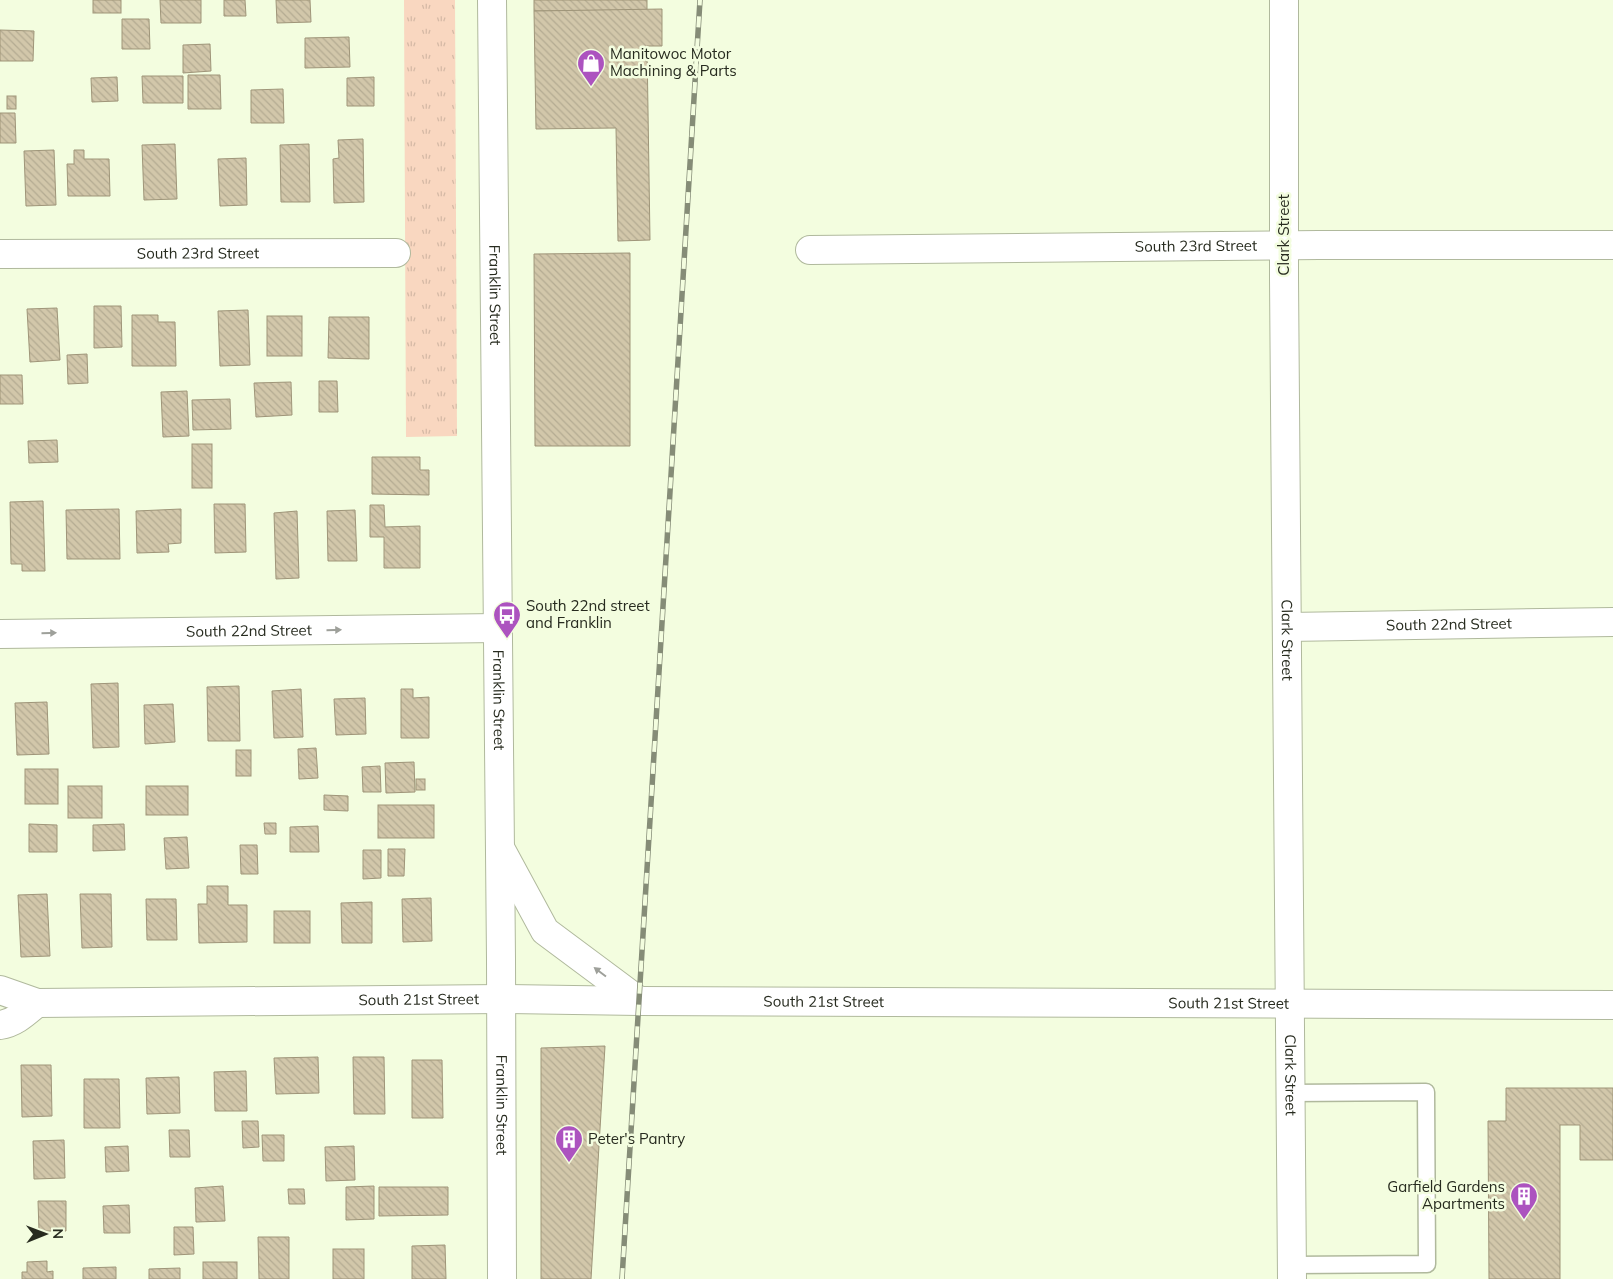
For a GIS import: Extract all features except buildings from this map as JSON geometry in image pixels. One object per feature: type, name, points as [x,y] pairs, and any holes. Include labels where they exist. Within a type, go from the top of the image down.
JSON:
[{"type":"street","name":"Franklin Street","points":[[492,0],[502,999],[502,1279]]},
{"type":"street","name":"Clark Street","points":[[1284,0],[1284,245],[1292,1272]]},
{"type":"street","name":"South 23rd Street","points":[[810,250],[1284,245],[1613,245]]},
{"type":"street","name":"South 23rd Street","points":[[0,254],[396,253]]},
{"type":"street","name":"South 22nd Street","points":[[1287,627],[1613,622]]},
{"type":"street","name":"South 22nd Street","points":[[0,634],[498,628]]},
{"type":"street","points":[[500,848],[545,931],[639,1002]]},
{"type":"street","name":"South 21st Street","points":[[0,990],[37,1003],[502,999],[639,1002],[1612,1004]]},
{"type":"street","points":[[0,1025],[16,1019],[37,1003]]},
{"type":"lane","points":[[1290,1093],[1426,1092],[1427,1264],[1292,1272]]},
{"type":"green space","points":[[404,0],[455,0],[457,436],[406,437]]},
{"type":"railway","points":[[622,1279],[700,0]]},
{"type":"place","name":"Manitowoc Motor Machining & Parts","points":[[591,87]]},
{"type":"place","name":"South 22nd street and Franklin","points":[[507,639]]},
{"type":"place","name":"Peter's Pantry","points":[[569,1163]]},
{"type":"place","name":"Garfield Gardens Apartments","points":[[1524,1220]]}]
